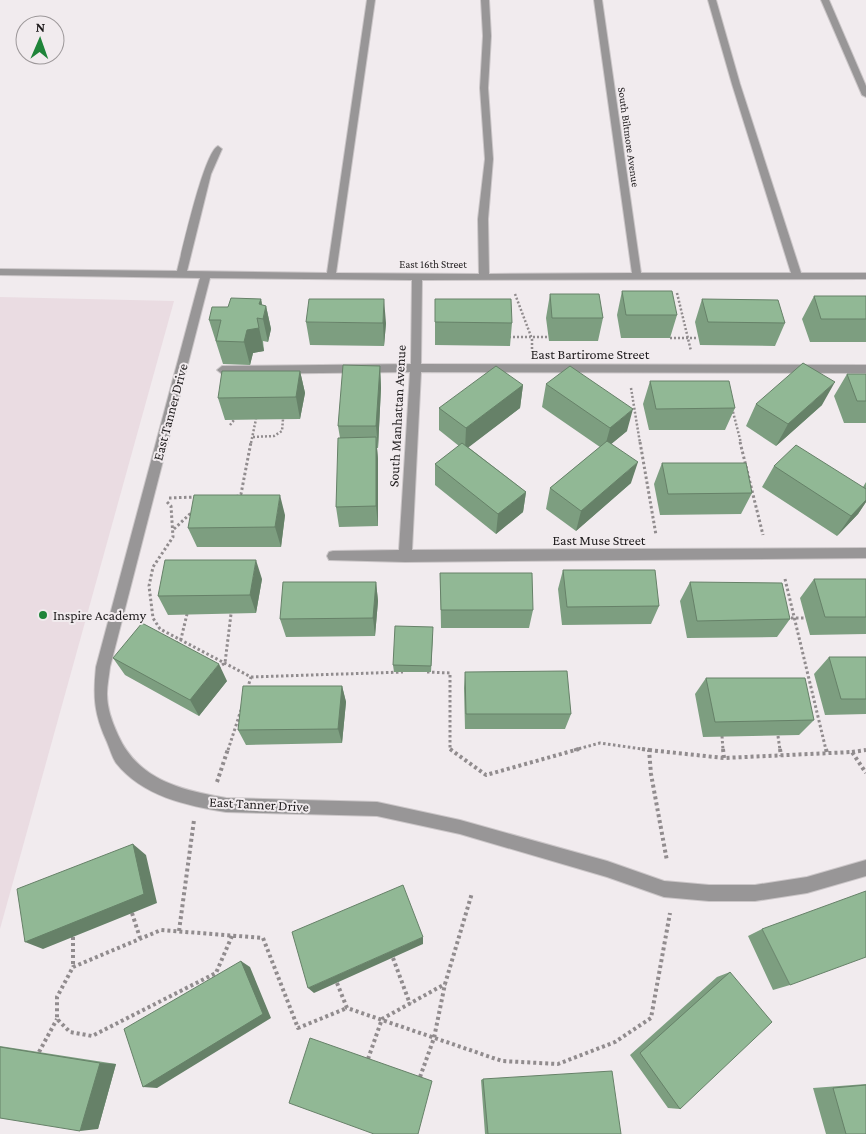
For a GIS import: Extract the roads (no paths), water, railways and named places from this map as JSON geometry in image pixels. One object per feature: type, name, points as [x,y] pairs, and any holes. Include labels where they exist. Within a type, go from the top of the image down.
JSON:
[{"type":"street","points":[[331,276],[371,0]]},
{"type":"street","points":[[484,277],[483,219],[489,159],[484,88],[487,46],[485,0]]},
{"type":"street","name":"South Biltmore Avenue","points":[[598,0],[637,277]]},
{"type":"street","points":[[712,0],[736,84],[797,276]]},
{"type":"street","points":[[825,0],[866,95]]},
{"type":"street","points":[[181,275],[207,174],[218,149]]},
{"type":"street","name":"East 16th Street","points":[[0,272],[417,277],[866,276]]},
{"type":"street","name":"East Tanner Drive","points":[[206,275],[103,667],[100,695],[104,720],[120,756],[133,771],[169,792],[203,801],[226,804],[372,808],[460,827],[607,869],[670,890],[709,894],[755,893],[807,885],[866,868]]},
{"type":"street","name":"South Manhattan Avenue","points":[[405,557],[416,368],[417,277]]},
{"type":"street","name":"East Bartirome Street","points":[[222,370],[314,368],[866,369]]},
{"type":"street","name":"East Muse Street","points":[[333,556],[866,554]]},
{"type":"place","name":"Inspire Academy","points":[[43,615]]}]
